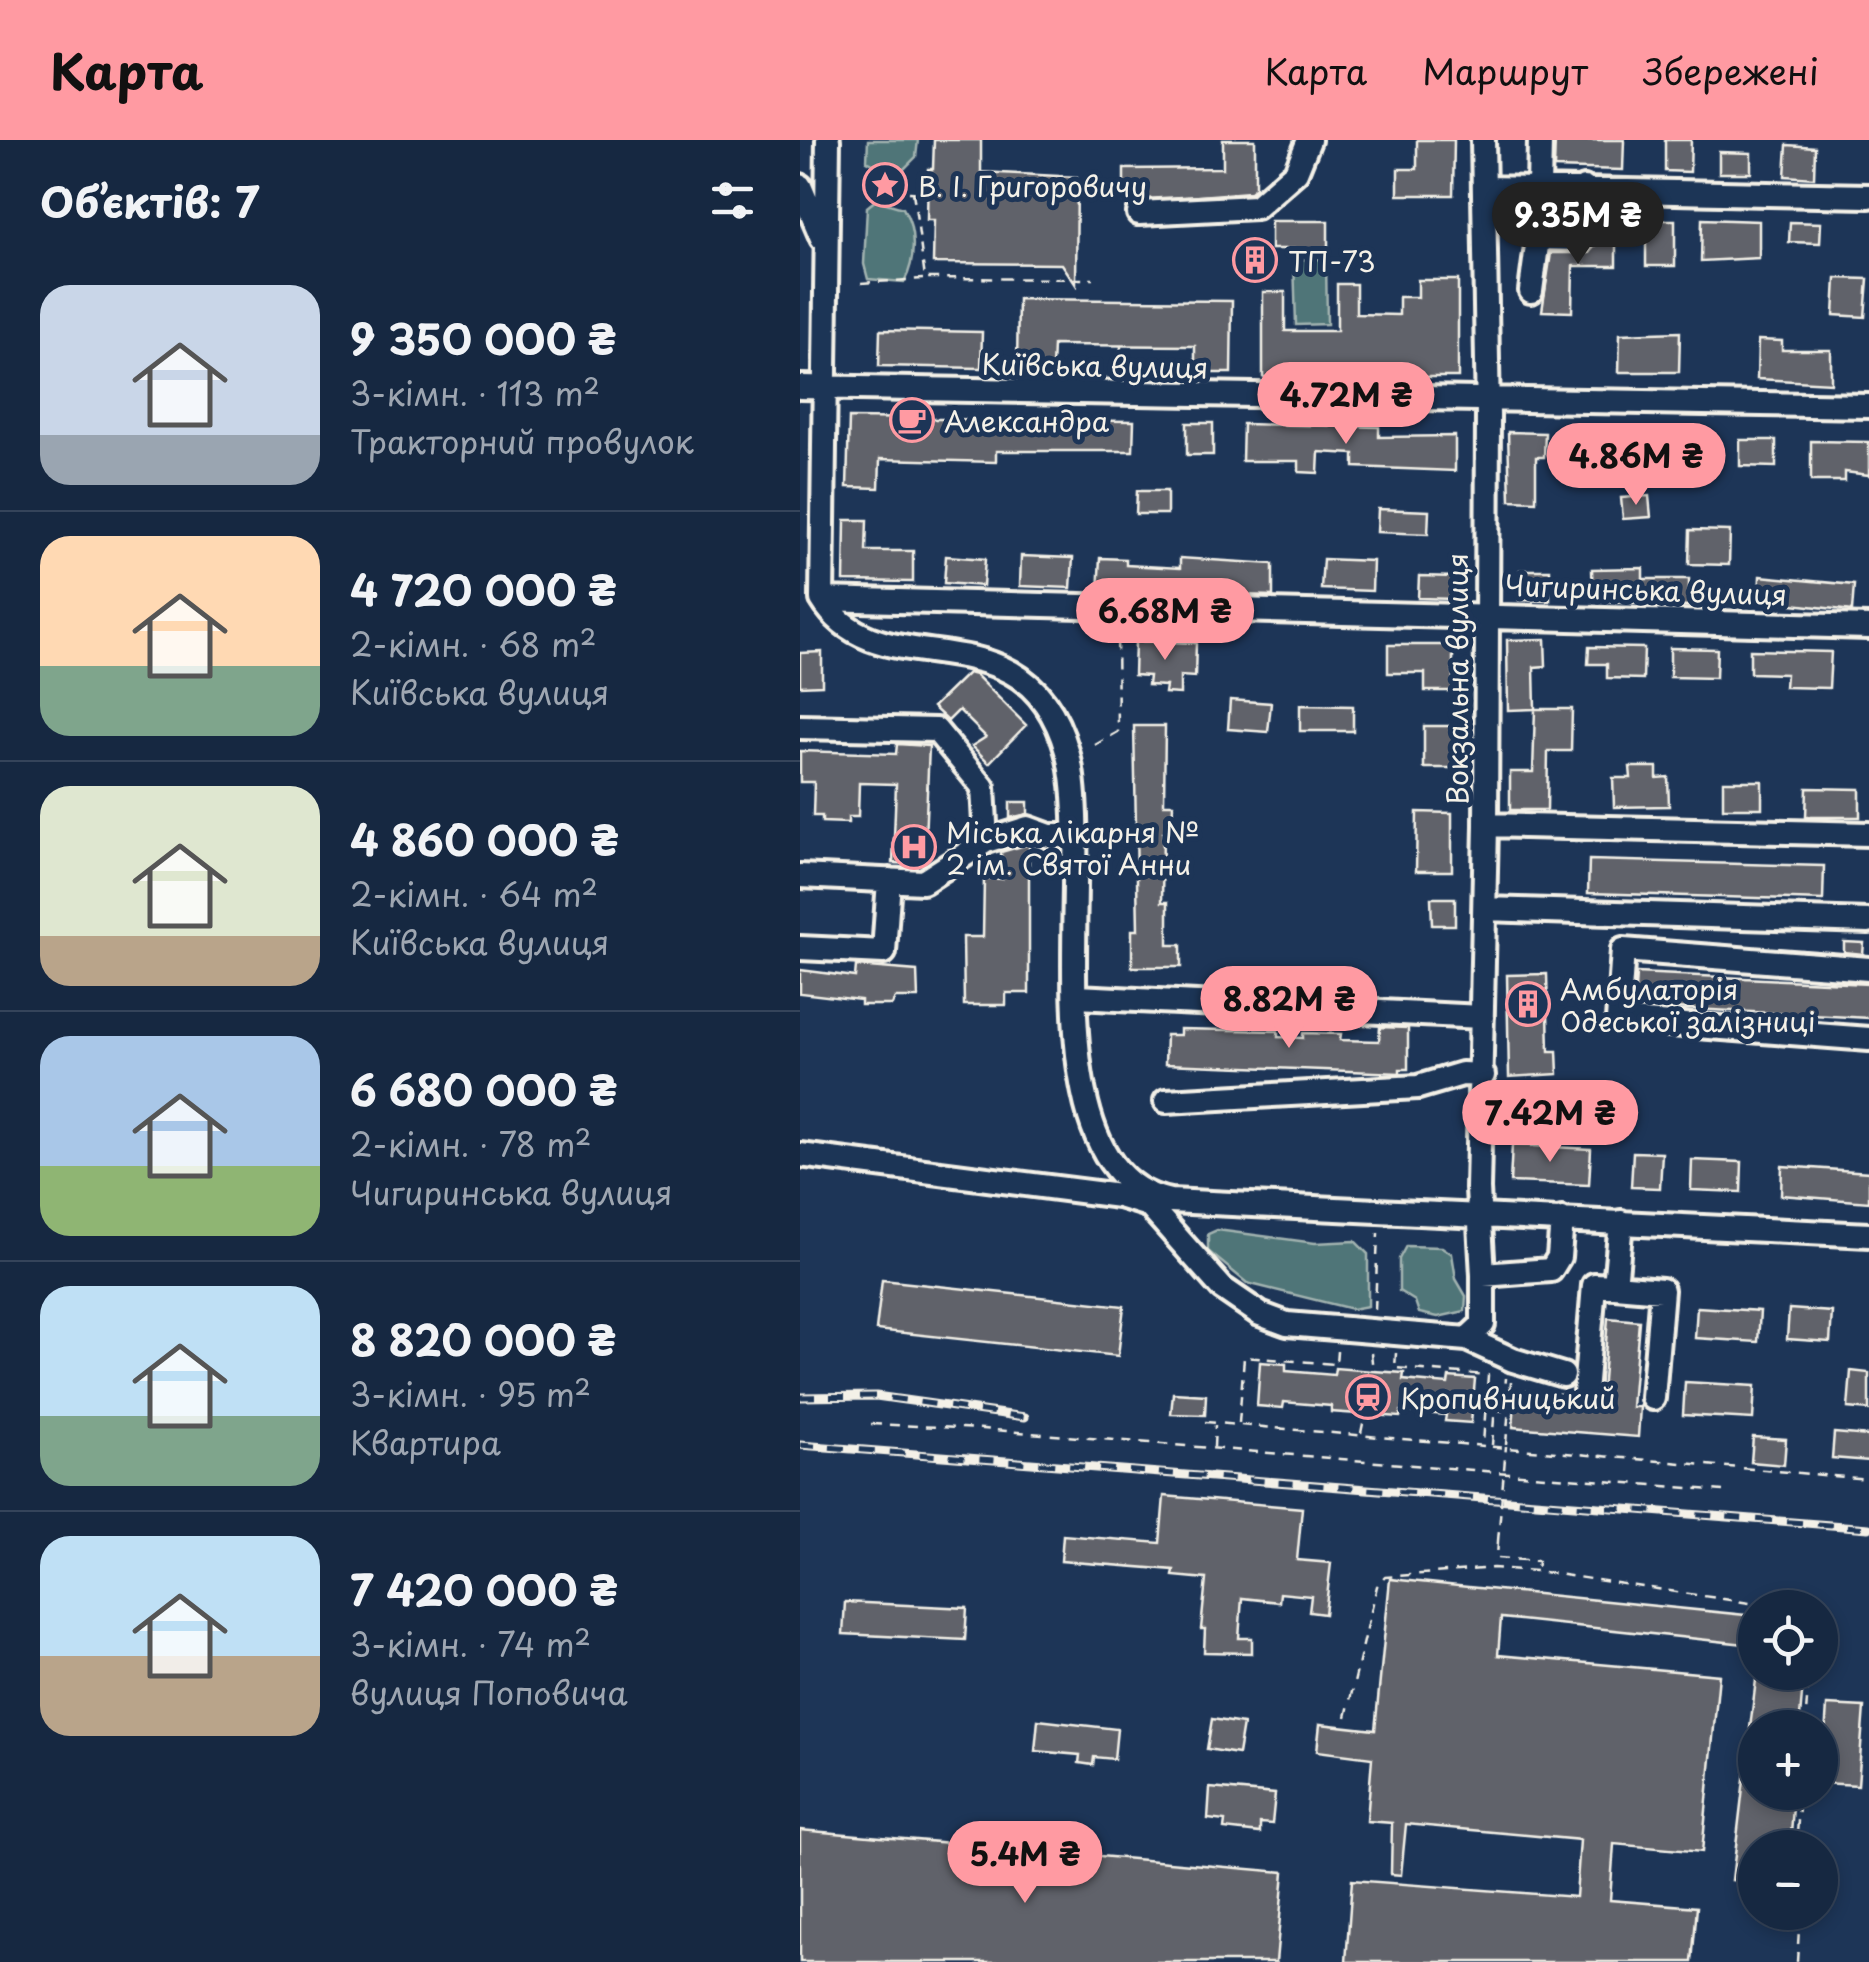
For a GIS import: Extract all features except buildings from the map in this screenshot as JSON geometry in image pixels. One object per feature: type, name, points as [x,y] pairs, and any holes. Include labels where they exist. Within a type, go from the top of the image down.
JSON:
[{"type":"street","points":[[828,140],[826,386],[814,588],[831,614],[852,632],[980,660],[1025,680],[1057,720],[1068,755],[1075,836],[1077,997],[1086,1111],[1098,1145],[1145,1204],[1222,1288],[1273,1320],[1467,1339],[1513,1360],[1564,1375]]},
{"type":"street","points":[[1139,213],[1256,207],[1296,172],[1309,140]]},
{"type":"street","name":"Вокзальна вулиця","points":[[1467,1339],[1483,1324],[1483,1217],[1478,1190],[1483,1076],[1488,401],[1483,140]]},
{"type":"street","points":[[1531,292],[1538,238],[1540,140]]},
{"type":"street","points":[[800,186],[818,224],[827,262]]},
{"type":"street","points":[[1484,188],[1869,196]]},
{"type":"street","points":[[1538,238],[1583,239],[1584,188]]},
{"type":"street","name":"Київська вулиця","points":[[800,387],[1869,406]]},
{"type":"street","name":"Чигиринська вулиця","points":[[814,588],[1117,607],[1869,626]]},
{"type":"street","points":[[800,727],[936,730],[983,787],[986,841]]},
{"type":"street","points":[[1486,825],[1869,834]]},
{"type":"street","points":[[800,876],[923,882],[986,841],[1028,828],[1050,836],[1075,836]]},
{"type":"street","points":[[800,948],[884,952],[888,880]]},
{"type":"street","points":[[1484,909],[1869,921]]},
{"type":"street","points":[[1869,969],[1624,950],[1618,1020],[1869,1039]]},
{"type":"street","points":[[1077,997],[1482,1017]]},
{"type":"street","points":[[1166,1100],[1418,1087],[1462,1074],[1483,1076]]},
{"type":"street","points":[[800,1155],[1119,1196],[1145,1204]]},
{"type":"street","points":[[1129,1182],[1152,1198],[1170,1201],[1869,1235]]},
{"type":"street","points":[[1483,1275],[1551,1270],[1559,1257],[1562,1219]]},
{"type":"street","points":[[1614,1286],[1620,1222]]},
{"type":"street","points":[[1585,1393],[1594,1284],[1662,1290],[1653,1398]]},
{"type":"path","points":[[873,190],[928,192]]},
{"type":"path","points":[[913,192],[925,278]]},
{"type":"path","points":[[860,283],[925,278],[1093,279]]},
{"type":"path","points":[[1120,376],[1121,345]]},
{"type":"path","points":[[1095,745],[1118,732],[1117,607]]},
{"type":"path","points":[[1376,1284],[1378,1232]]},
{"type":"path","points":[[1239,1425],[1244,1357],[1336,1364],[1337,1348]]},
{"type":"path","points":[[1373,1371],[1371,1350],[1396,1352],[1395,1368],[1488,1375],[1483,1445]]},
{"type":"path","points":[[1492,1446],[1496,1392],[1500,1393],[1498,1410],[1503,1411],[1506,1377]]},
{"type":"path","points":[[1510,1395],[1497,1558],[1538,1560],[1537,1571]]},
{"type":"path","points":[[1361,1435],[1365,1414]]},
{"type":"path","points":[[1205,1422],[1869,1479]]},
{"type":"path","points":[[1214,1448],[1216,1423]]},
{"type":"path","points":[[871,1424],[1723,1491]]},
{"type":"path","points":[[1346,1717],[1377,1586],[1386,1576],[1494,1568],[1537,1571],[1738,1601]]},
{"type":"path","points":[[1796,1962],[1799,1930]]},
{"type":"green space","points":[[868,140],[918,140],[916,157],[904,169],[885,170],[867,161]]},
{"type":"green space","points":[[1553,199],[1573,201],[1577,219],[1552,220],[1552,232],[1546,232]]},
{"type":"green space","points":[[876,200],[903,208],[907,216],[913,245],[904,282],[868,279],[864,264],[867,207]]},
{"type":"green space","points":[[1326,259],[1327,324],[1296,325],[1294,260]]},
{"type":"green space","points":[[1217,1230],[1315,1243],[1355,1241],[1368,1254],[1368,1306],[1352,1309],[1247,1283],[1208,1251],[1208,1234]]},
{"type":"green space","points":[[1406,1246],[1442,1247],[1452,1254],[1456,1279],[1466,1296],[1465,1311],[1438,1317],[1419,1313],[1415,1301],[1399,1291],[1399,1259]]},
{"type":"railway","points":[[800,1397],[876,1396],[1025,1417]]},
{"type":"railway","points":[[800,1445],[1869,1528]]},
{"type":"place","name":"В. І. Григоровичу","points":[[885,185]]},
{"type":"place","name":"ТП-73","points":[[1255,260]]},
{"type":"place","name":"Александра","points":[[912,420]]},
{"type":"place","name":"Міська лікарня № 2 ім. Святої Анни","points":[[914,847]]},
{"type":"place","name":"Амбулаторія Одеської залізниці","points":[[1528,1004]]},
{"type":"place","name":"Кропивницький","points":[[1368,1397]]}]
